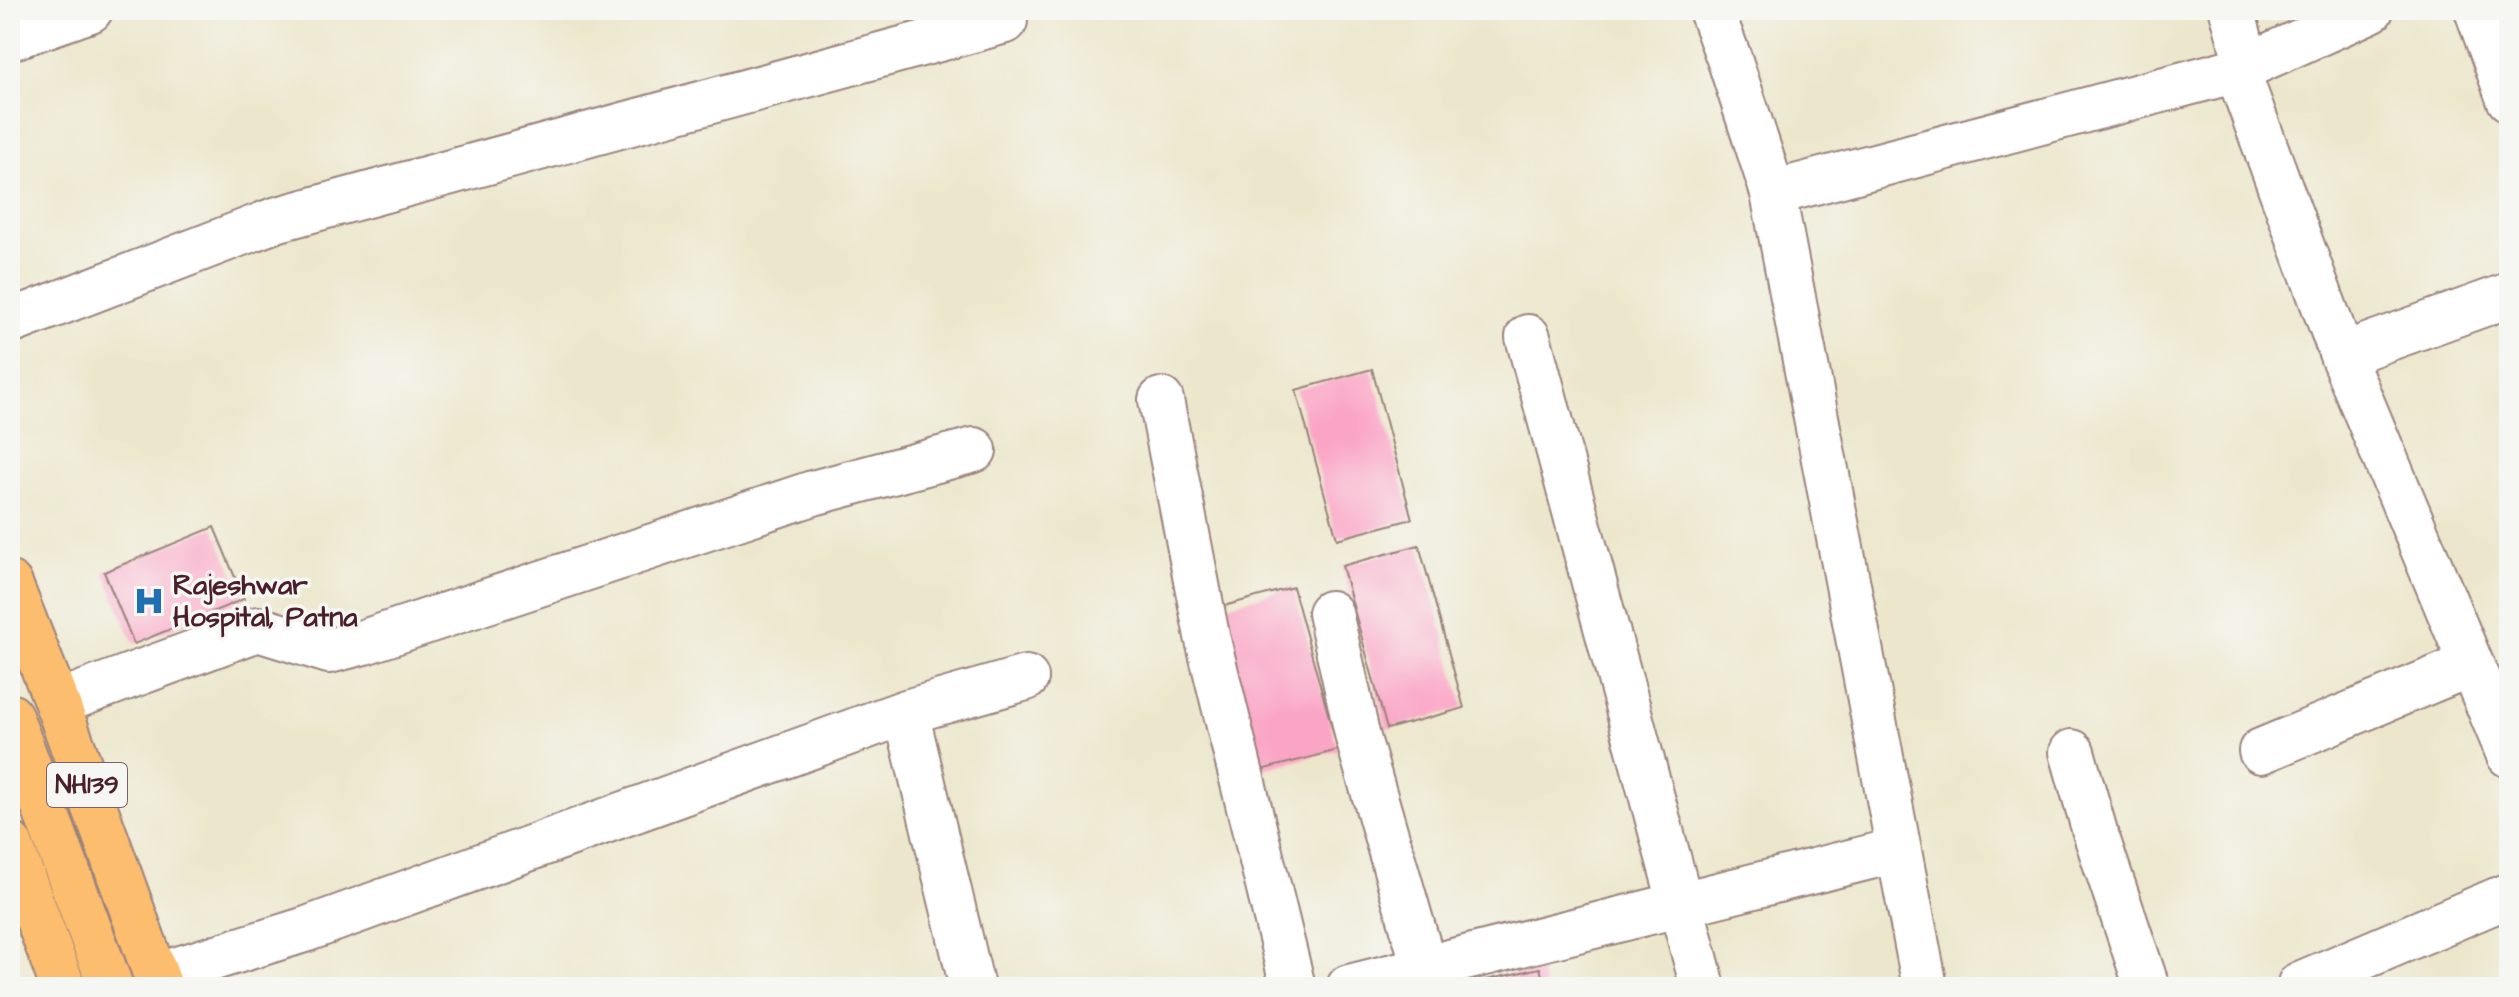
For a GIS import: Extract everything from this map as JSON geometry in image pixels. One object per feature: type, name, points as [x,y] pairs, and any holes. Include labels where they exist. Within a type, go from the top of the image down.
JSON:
[{"type":"main road","name":"NH139","points":[[10,584],[57,703],[158,982]]},
{"type":"main road","points":[[10,716],[111,987]]},
{"type":"main road","points":[[10,844],[63,987]]},
{"type":"street","points":[[10,38],[90,10]]},
{"type":"street","points":[[1711,10],[1773,193],[1925,987]]},
{"type":"street","points":[[2232,10],[2242,67],[2342,355],[2471,664],[2501,708],[2509,755]]},
{"type":"street","points":[[1773,193],[2242,67],[2371,10]]},
{"type":"street","points":[[2477,10],[2509,99]]},
{"type":"street","points":[[10,322],[275,220],[1005,21]]},
{"type":"street","points":[[2342,355],[2509,295]]},
{"type":"street","points":[[1528,337],[1703,987]]},
{"type":"street","points":[[1161,400],[1207,636],[1293,987]]},
{"type":"street","points":[[57,703],[258,629],[329,651],[364,642],[813,493],[974,450]]},
{"type":"street","points":[[1330,613],[1358,738],[1427,977]]},
{"type":"street","points":[[2261,751],[2471,664]]},
{"type":"street","points":[[158,982],[906,712],[1026,678]]},
{"type":"street","points":[[906,712],[972,987]]},
{"type":"street","points":[[2072,752],[2095,832],[2147,987]]},
{"type":"street","points":[[1349,987],[1427,977],[1680,905],[1898,850]]},
{"type":"street","points":[[2300,984],[2509,895]]},
{"type":"building","points":[[1372,369],[1412,519],[1337,539],[1296,390]]},
{"type":"building","points":[[214,527],[244,599],[134,644],[104,572]]},
{"type":"building","points":[[1419,545],[1464,708],[1387,729],[1342,566]]},
{"type":"building","points":[[1293,587],[1338,750],[1261,770],[1217,608]]},
{"type":"building","points":[[1540,968],[1545,987],[1459,987],[1459,986]]},
{"type":"place","name":"Rajeshwar Hospital, Patna","points":[[149,601]]}]
